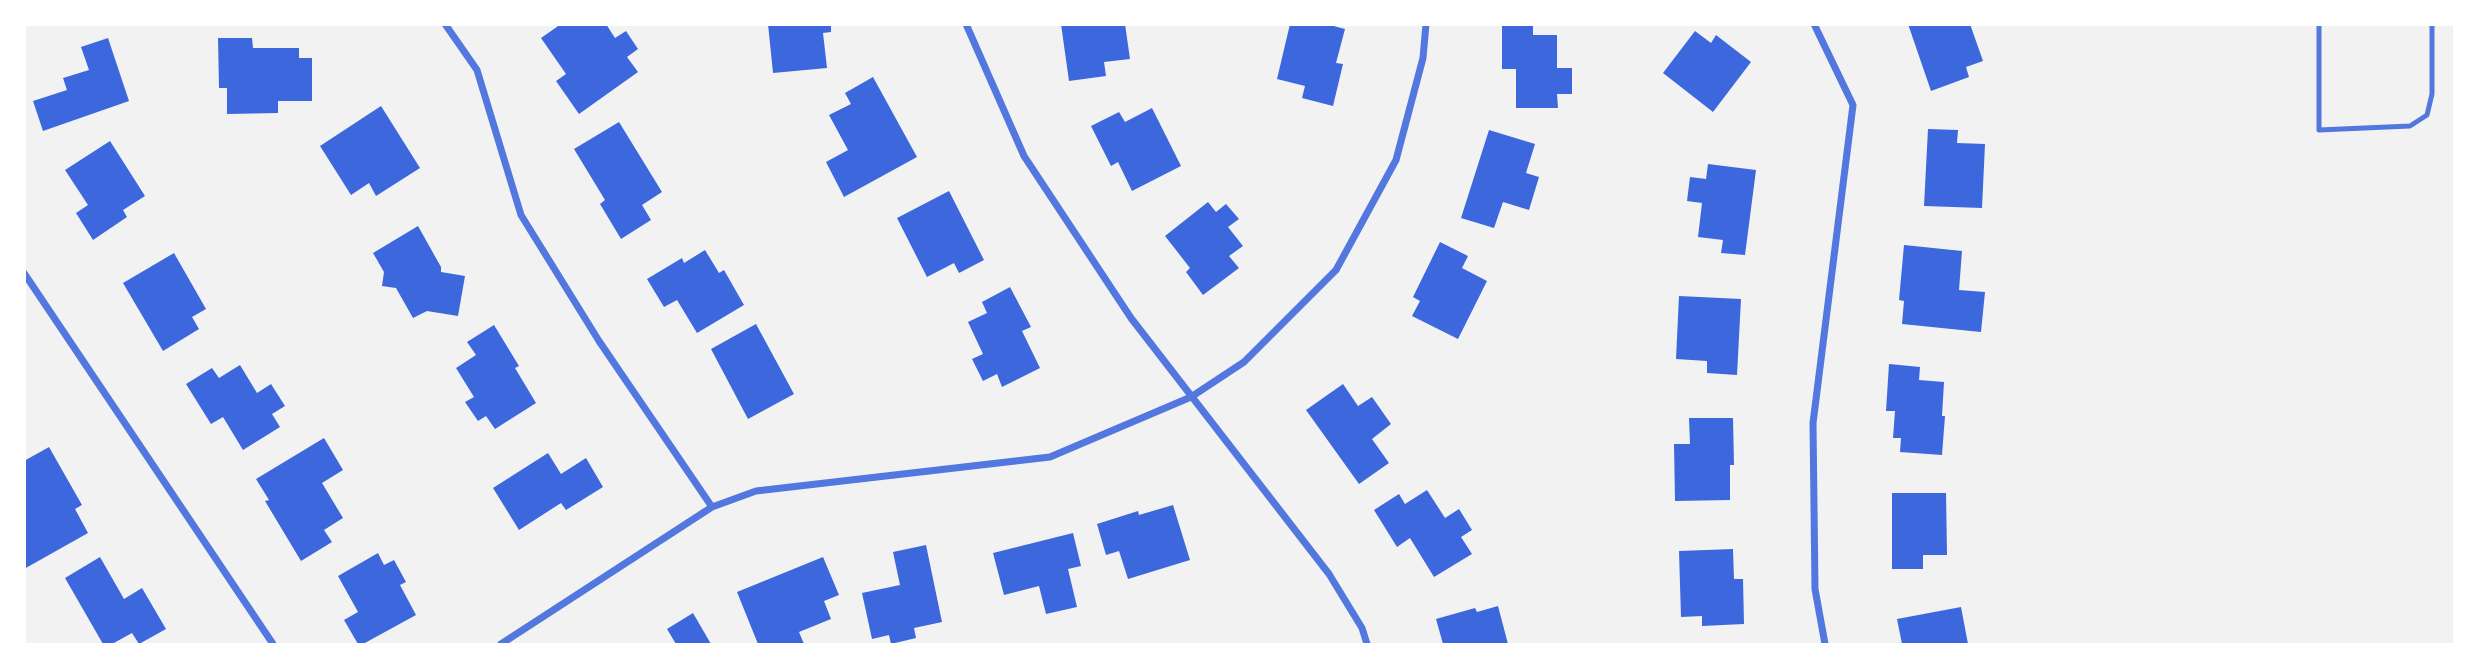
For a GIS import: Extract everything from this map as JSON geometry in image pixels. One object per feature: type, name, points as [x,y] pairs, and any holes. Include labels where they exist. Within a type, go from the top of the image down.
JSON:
[{"type":"street","points":[[445,24],[477,71],[521,215],[599,341],[712,507]]},
{"type":"street","points":[[966,24],[1024,156],[1131,318],[1329,574],[1362,628],[1367,645]]},
{"type":"street","points":[[501,645],[712,507],[756,491],[1050,457],[1191,397],[1244,362],[1336,270],[1396,160],[1423,58],[1426,24]]},
{"type":"street","points":[[1814,24],[1853,105],[1813,423],[1815,589],[1825,645]]},
{"type":"street","points":[[24,273],[273,645]]},
{"type":"lane","points":[[2319,24],[2319,130],[2410,126],[2427,115],[2432,94],[2432,24]]},
{"type":"building","points":[[561,24],[606,24],[615,38],[626,31],[638,49],[627,57],[638,72],[579,114],[556,81],[566,74],[541,38]]},
{"type":"building","points":[[768,24],[831,24],[831,32],[823,33],[827,68],[773,73]]},
{"type":"building","points":[[1061,24],[1125,24],[1130,59],[1104,62],[1106,76],[1069,81]]},
{"type":"building","points":[[1290,24],[1326,24],[1345,29],[1336,63],[1343,64],[1333,106],[1302,98],[1305,86],[1277,79]]},
{"type":"building","points":[[1502,24],[1533,24],[1533,35],[1557,35],[1557,68],[1572,68],[1572,94],[1557,94],[1558,108],[1516,108],[1516,69],[1502,69]]},
{"type":"building","points":[[1908,24],[1970,24],[1983,61],[1966,67],[1969,77],[1931,91]]},
{"type":"building","points":[[1695,31],[1711,43],[1716,35],[1751,62],[1713,112],[1663,73]]},
{"type":"building","points":[[108,38],[129,101],[43,131],[33,101],[67,90],[63,78],[89,70],[81,47]]},
{"type":"building","points":[[218,38],[252,38],[253,48],[299,48],[299,58],[312,58],[312,101],[278,101],[278,113],[227,114],[227,88],[219,88]]},
{"type":"building","points":[[873,77],[917,157],[844,197],[826,162],[848,150],[829,115],[851,104],[845,93]]},
{"type":"building","points":[[381,106],[420,168],[376,196],[369,183],[351,195],[320,146]]},
{"type":"building","points":[[1152,108],[1181,166],[1132,191],[1118,162],[1111,166],[1091,126],[1119,112],[1125,122]]},
{"type":"building","points":[[619,122],[662,192],[642,205],[651,220],[621,239],[600,204],[605,200],[574,149]]},
{"type":"building","points":[[1928,129],[1958,130],[1957,143],[1985,144],[1982,208],[1924,206]]},
{"type":"building","points":[[1489,130],[1535,144],[1526,173],[1539,177],[1529,210],[1503,202],[1494,228],[1461,218]]},
{"type":"building","points":[[110,141],[145,196],[123,210],[127,217],[93,240],[76,213],[88,205],[65,170]]},
{"type":"building","points":[[1708,164],[1756,170],[1745,255],[1721,253],[1723,240],[1698,237],[1702,203],[1687,201],[1690,177],[1706,179]]},
{"type":"building","points":[[949,191],[984,260],[959,273],[954,263],[927,277],[897,218]]},
{"type":"building","points":[[1208,202],[1216,212],[1226,204],[1239,219],[1228,227],[1243,246],[1229,256],[1239,268],[1203,295],[1186,272],[1190,268],[1165,236]]},
{"type":"building","points":[[418,226],[441,267],[441,272],[465,276],[458,316],[427,311],[413,318],[396,288],[382,286],[384,272],[373,253]]},
{"type":"building","points":[[1440,242],[1468,256],[1462,268],[1487,281],[1458,339],[1412,316],[1420,301],[1413,297]]},
{"type":"building","points":[[1904,245],[1962,251],[1959,290],[1985,292],[1981,332],[1902,324],[1904,301],[1899,300]]},
{"type":"building","points":[[705,250],[719,273],[724,270],[744,305],[697,333],[677,300],[664,307],[647,279],[682,258],[684,263]]},
{"type":"building","points":[[174,253],[206,309],[192,317],[199,329],[163,351],[123,283]]},
{"type":"building","points":[[1010,287],[1031,327],[1022,331],[1040,368],[1002,387],[997,374],[983,381],[972,359],[983,354],[968,322],[987,313],[982,302]]},
{"type":"building","points":[[1679,296],[1741,299],[1737,375],[1707,373],[1707,361],[1676,359]]},
{"type":"building","points":[[756,324],[794,394],[748,419],[711,349]]},
{"type":"building","points":[[494,325],[519,366],[515,368],[536,403],[495,429],[486,416],[478,421],[465,402],[474,397],[456,368],[476,355],[467,342]]},
{"type":"building","points":[[1889,364],[1920,367],[1919,380],[1944,382],[1942,455],[1900,452],[1901,438],[1893,438],[1895,411],[1886,411]]},
{"type":"building","points":[[240,365],[257,393],[271,384],[285,406],[272,414],[280,427],[243,450],[223,417],[211,424],[186,384],[212,368],[219,378]]},
{"type":"building","points":[[1343,384],[1358,406],[1372,397],[1391,424],[1372,439],[1389,463],[1359,484],[1306,410]]},
{"type":"building","points":[[1689,418],[1733,418],[1734,465],[1730,465],[1730,500],[1675,501],[1674,444],[1690,444]]},
{"type":"building","points":[[324,438],[343,470],[322,483],[343,518],[324,530],[332,542],[301,561],[265,501],[269,500],[256,479]]},
{"type":"building","points":[[49,447],[82,505],[75,509],[88,533],[24,569],[24,461]]},
{"type":"building","points":[[548,453],[561,474],[586,458],[603,487],[566,510],[561,503],[519,530],[493,488]]},
{"type":"building","points":[[1427,490],[1445,518],[1459,509],[1472,530],[1461,537],[1472,554],[1434,577],[1410,538],[1397,547],[1374,510],[1399,494],[1405,504]]},
{"type":"building","points":[[1892,493],[1946,493],[1947,555],[1923,555],[1923,569],[1892,569]]},
{"type":"building","points":[[1173,505],[1190,560],[1128,579],[1119,551],[1106,555],[1097,524],[1138,511],[1139,515]]},
{"type":"building","points":[[1073,533],[1081,566],[1068,569],[1077,607],[1046,614],[1039,586],[1004,595],[993,553]]},
{"type":"building","points":[[926,545],[942,622],[914,628],[916,638],[891,644],[889,635],[872,639],[862,593],[900,585],[893,552]]},
{"type":"building","points":[[1733,549],[1734,579],[1743,579],[1744,624],[1702,626],[1702,616],[1681,617],[1679,551]]},
{"type":"building","points":[[378,553],[384,565],[394,560],[406,582],[400,585],[416,615],[363,644],[358,644],[344,620],[358,612],[338,576]]},
{"type":"building","points":[[100,557],[124,599],[142,588],[166,629],[139,644],[132,633],[112,644],[103,644],[65,578]]},
{"type":"building","points":[[823,557],[839,595],[824,601],[831,619],[799,632],[804,644],[758,644],[737,592]]},
{"type":"building","points":[[1498,606],[1508,644],[1443,644],[1436,619],[1475,608],[1477,612]]},
{"type":"building","points":[[1961,607],[1968,644],[1902,644],[1897,619]]},
{"type":"building","points":[[693,613],[711,644],[676,644],[667,629]]}]
